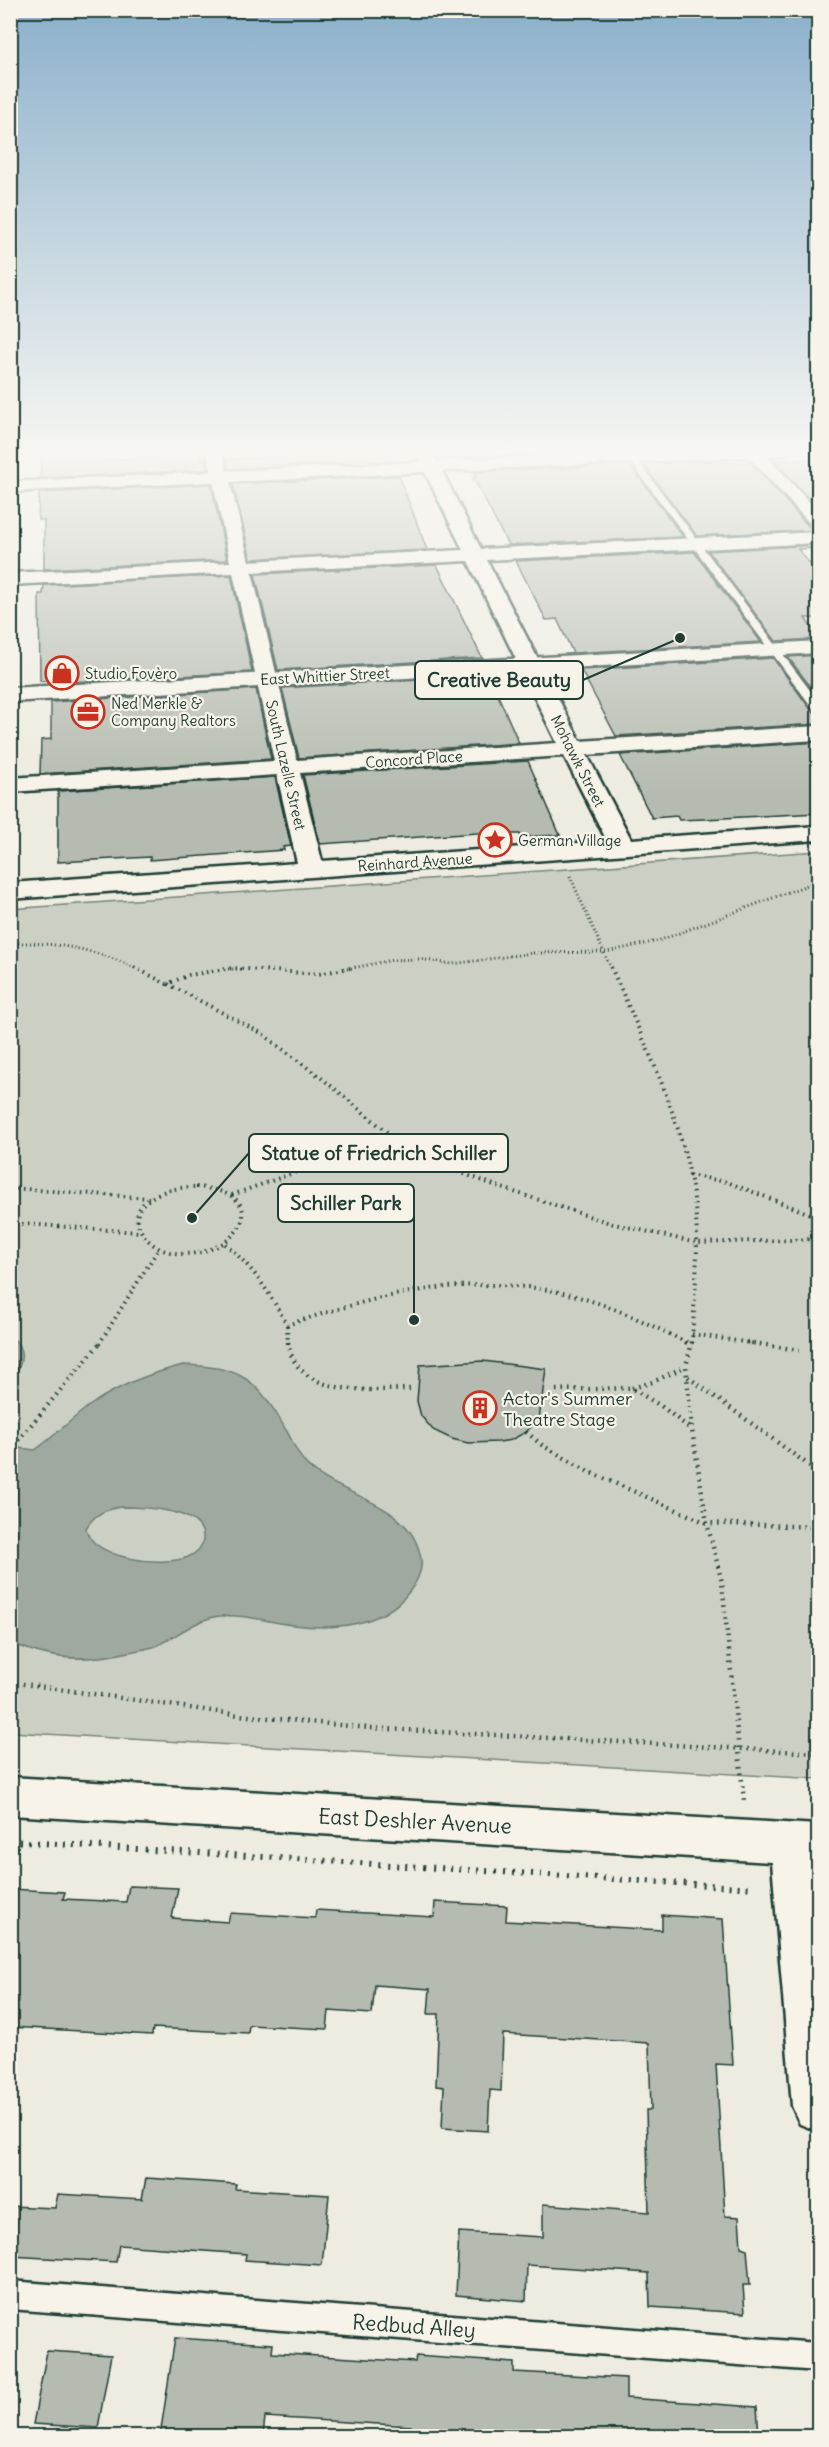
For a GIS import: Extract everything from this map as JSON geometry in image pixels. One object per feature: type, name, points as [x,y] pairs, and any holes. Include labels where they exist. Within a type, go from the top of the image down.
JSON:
[{"type":"street","points":[[10,579],[296,564]]},
{"type":"street","name":"Mohawk Street","points":[[479,564],[622,846]]},
{"type":"street","name":"South Lazelle Street","points":[[241,567],[311,870]]},
{"type":"street","name":"East Whittier Street","points":[[10,695],[819,647]]},
{"type":"street","name":"Concord Place","points":[[10,786],[819,733]]},
{"type":"street","name":"Reinhard Avenue","points":[[10,891],[819,833]]},
{"type":"street","name":"East Deshler Avenue","points":[[10,1796],[806,1844]]},
{"type":"street","points":[[806,1844],[799,1891],[819,2106]]},
{"type":"lane","points":[[709,564],[819,708]]},
{"type":"lane","name":"Redbud Alley","points":[[10,2295],[819,2357]]},
{"type":"path","points":[[566,867],[606,952],[670,1100],[680,1129],[694,1207],[697,1243],[692,1345],[686,1366],[692,1430],[707,1523],[722,1582],[740,1749],[747,1840]]},
{"type":"path","points":[[167,984],[189,975],[232,968],[318,974],[393,960],[418,959],[452,963],[533,954],[606,952],[658,941],[819,881]]},
{"type":"path","points":[[10,943],[68,945],[102,952],[130,963],[261,1033],[324,1080],[416,1156],[502,1188],[610,1223],[697,1243],[819,1239]]},
{"type":"path","points":[[232,1196],[321,1163],[398,1160],[416,1156]]},
{"type":"path","points":[[688,1175],[727,1182],[819,1217]]},
{"type":"path","points":[[10,1188],[149,1198],[171,1190],[198,1187],[214,1189],[232,1196],[242,1205],[243,1224],[237,1234],[225,1244],[207,1250],[187,1253],[159,1248],[147,1242],[139,1232],[137,1220],[140,1208],[149,1198]]},
{"type":"path","points":[[10,1223],[139,1232]]},
{"type":"path","points":[[225,1244],[265,1282],[287,1326],[290,1351],[296,1366],[309,1377],[333,1386],[411,1389]]},
{"type":"path","points":[[10,1450],[100,1343],[159,1248]]},
{"type":"path","points":[[287,1326],[336,1308],[408,1289],[480,1283],[546,1290],[584,1299],[637,1318],[692,1345]]},
{"type":"path","points":[[692,1334],[799,1350]]},
{"type":"path","points":[[556,1390],[631,1388],[653,1382],[686,1366]]},
{"type":"path","points":[[688,1377],[819,1472]]},
{"type":"path","points":[[631,1388],[661,1406],[692,1430]]},
{"type":"path","points":[[526,1432],[542,1445],[589,1472],[707,1523],[819,1527]]},
{"type":"path","points":[[10,1682],[239,1715],[369,1728],[819,1754]]},
{"type":"path","points":[[10,1841],[799,1891]]},
{"type":"shaded area","points":[[818,851],[818,1779],[11,1732],[10,909]]},
{"type":"shaded area","points":[[11,1336],[19,1347],[22,1358],[11,1380]]},
{"type":"shaded area","points":[[183,1365],[220,1369],[246,1379],[276,1413],[300,1457],[307,1465],[338,1486],[374,1503],[404,1525],[415,1540],[421,1559],[420,1572],[414,1585],[398,1604],[385,1613],[356,1624],[324,1627],[293,1625],[239,1616],[213,1617],[156,1646],[114,1655],[84,1658],[40,1653],[11,1642],[11,1447],[35,1450],[82,1411],[111,1392],[146,1376]],"holes":[[[120,1507],[156,1509],[184,1515],[201,1529],[203,1540],[201,1546],[188,1557],[177,1560],[146,1561],[114,1554],[91,1539],[86,1528],[96,1516]]]},
{"type":"building","points":[[44,564],[142,564],[44,569]]},
{"type":"building","points":[[518,564],[703,564],[761,642],[573,653],[557,619],[546,620]]},
{"type":"building","points":[[718,564],[810,564],[819,575],[819,618],[805,618],[819,639],[776,641]]},
{"type":"building","points":[[437,565],[482,658],[278,670],[255,574]]},
{"type":"building","points":[[231,575],[252,672],[52,683],[52,680],[40,681],[39,594],[43,594],[44,585]]},
{"type":"building","points":[[819,655],[819,698],[788,657]]},
{"type":"building","points":[[773,658],[812,711],[819,713],[819,724],[616,736],[581,670]]},
{"type":"building","points":[[489,675],[519,743],[299,758],[282,688]]},
{"type":"building","points":[[256,689],[271,759],[40,774],[41,740],[51,739],[51,702]]},
{"type":"building","points":[[819,742],[819,813],[679,820],[677,816],[652,818],[620,755]]},
{"type":"building","points":[[528,761],[560,835],[521,837],[520,834],[507,834],[506,831],[320,844],[303,775]]},
{"type":"building","points":[[275,777],[291,846],[283,847],[284,850],[150,860],[150,857],[58,862],[58,791]]},
{"type":"building","name":"Actor's Summer Theatre Stage","points":[[483,1361],[546,1369],[539,1419],[526,1432],[511,1440],[499,1442],[468,1443],[452,1439],[433,1430],[421,1416],[417,1401],[420,1365]]},
{"type":"building","points":[[129,1886],[178,1888],[172,1918],[228,1922],[230,1913],[315,1918],[316,1910],[434,1917],[435,1902],[507,1906],[506,1921],[662,1930],[662,1915],[723,1919],[733,2065],[716,2064],[725,2216],[739,2217],[741,2247],[747,2249],[750,2285],[743,2285],[745,2313],[650,2307],[649,2273],[527,2265],[526,2301],[456,2295],[459,2232],[543,2237],[543,2204],[649,2212],[646,2110],[651,2110],[649,2043],[503,2034],[501,2091],[490,2090],[488,2131],[442,2128],[444,2087],[436,2086],[439,2014],[428,2014],[430,1989],[375,1985],[372,2014],[329,2011],[327,2029],[249,2025],[248,2033],[153,2028],[152,2035],[10,2027],[10,1889],[65,1892],[63,1899],[126,1902]]},
{"type":"building","points":[[146,2178],[236,2184],[235,2189],[329,2195],[322,2265],[245,2260],[246,2254],[119,2245],[116,2262],[10,2256],[10,2206],[55,2208],[58,2194],[142,2199]]},
{"type":"building","points":[[175,2338],[273,2344],[272,2353],[415,2362],[416,2356],[514,2363],[514,2372],[626,2378],[626,2398],[757,2407],[759,2436],[411,2436],[411,2426],[265,2417],[263,2436],[160,2436]]},
{"type":"building","points":[[47,2351],[111,2355],[98,2428],[33,2424]]},
{"type":"place","name":"Creative Beauty","points":[[680,638]]},
{"type":"place","name":"Studio Fovèro","points":[[62,673]]},
{"type":"place","name":"Ned Merkle & Company Realtors","points":[[88,712]]},
{"type":"place","name":"German Village","points":[[495,840]]},
{"type":"place","name":"Statue of Friedrich Schiller","points":[[192,1218]]},
{"type":"place","name":"Schiller Park","points":[[414,1320]]},
{"type":"place","name":"Actor's Summer Theatre Stage","points":[[480,1408]]}]
